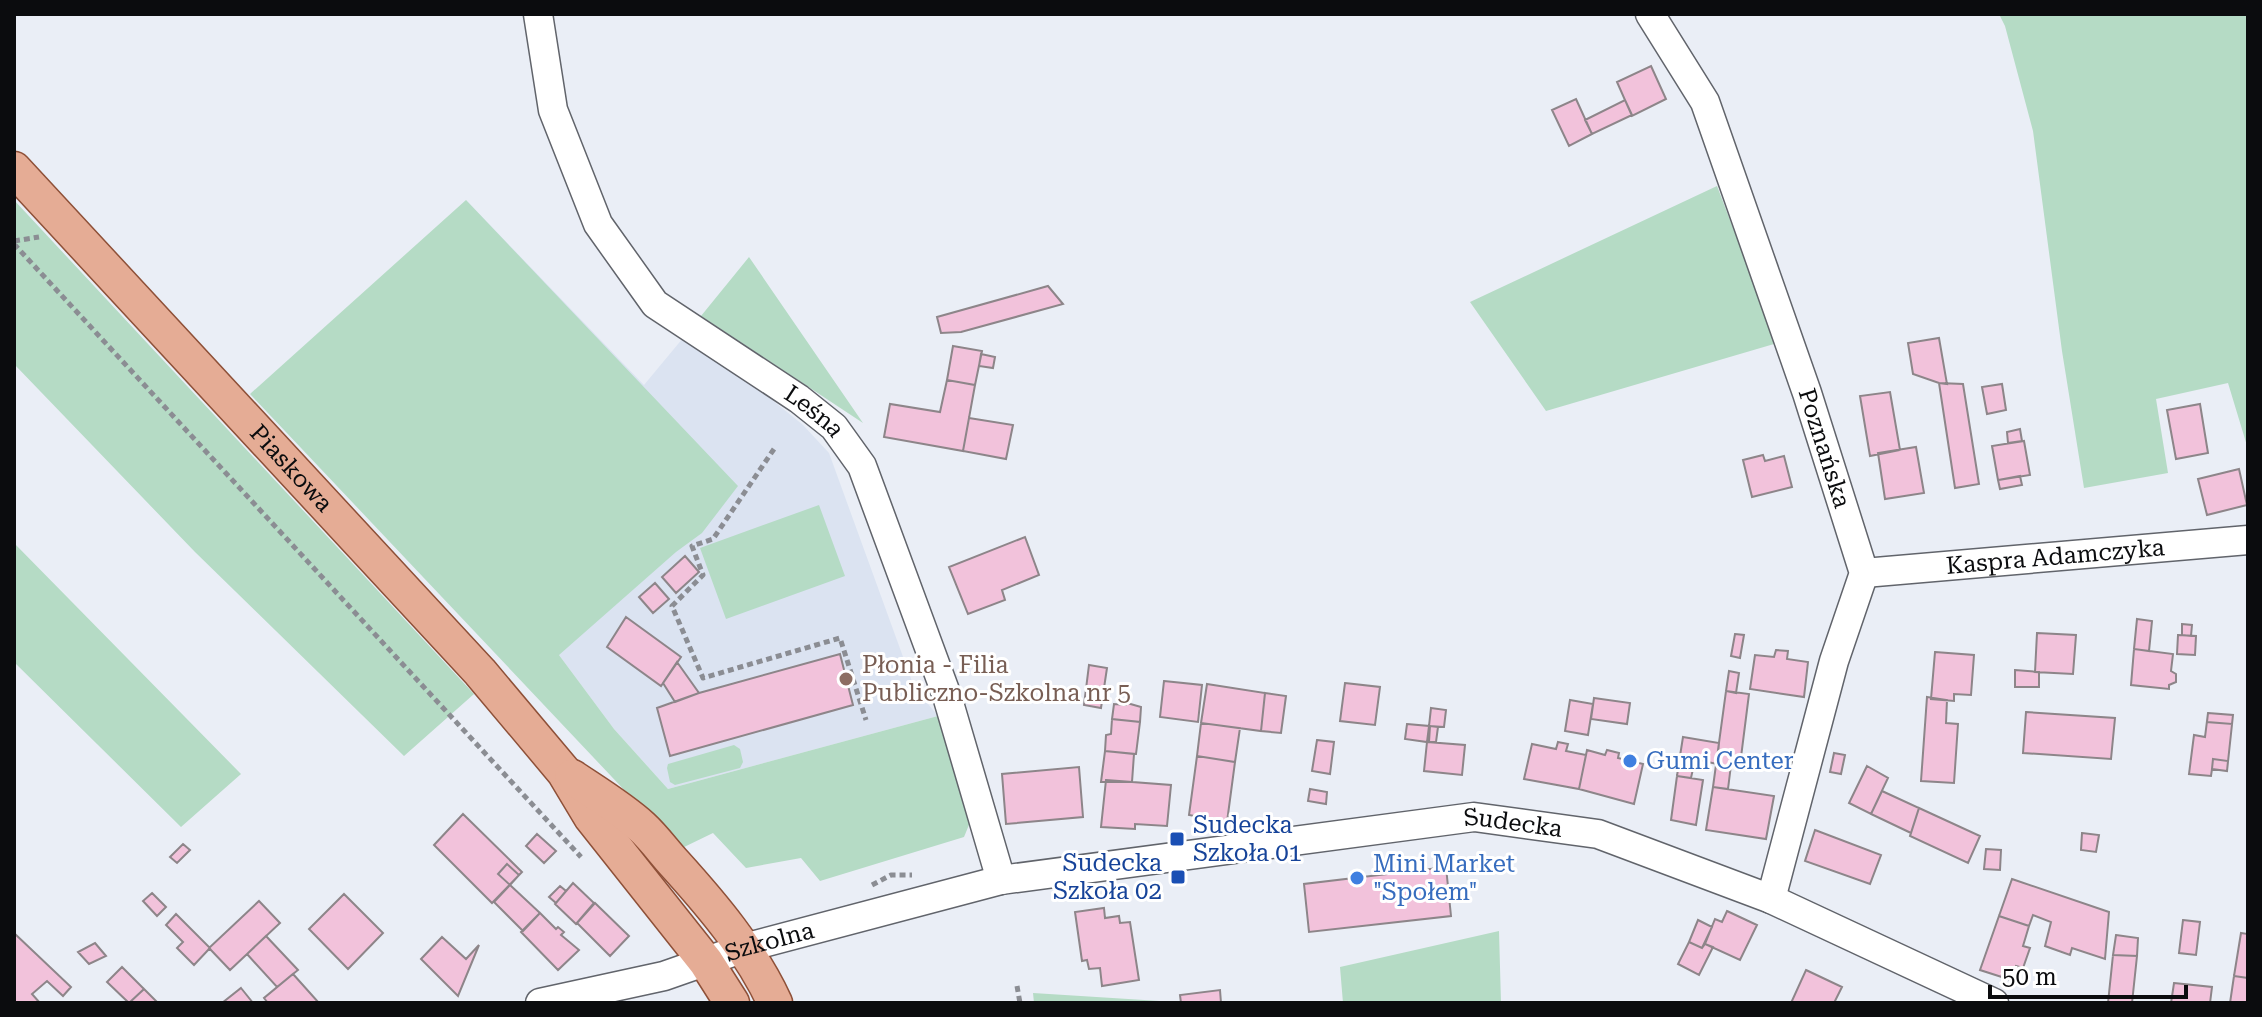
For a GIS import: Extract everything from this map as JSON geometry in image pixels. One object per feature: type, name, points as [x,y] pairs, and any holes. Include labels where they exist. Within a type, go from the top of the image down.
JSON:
[{"type":"main road","name":"Piaskowa","points":[[14,169],[480,672],[564,772],[591,817],[706,962],[732,1003]]},
{"type":"main road","name":"Piaskowa","points":[[564,772],[642,827],[705,897],[744,948],[775,1003]]},
{"type":"street","name":"Leśna","points":[[538,14],[553,110],[598,224],[655,304],[799,399],[834,427],[862,466],[947,696],[1001,880]]},
{"type":"street","name":"Poznańska","points":[[1650,14],[1705,102],[1807,393],[1864,573]]},
{"type":"street","name":"Kaspra Adamczyka","points":[[1864,573],[2248,540]]},
{"type":"street","points":[[1771,899],[1834,661],[1864,573]]},
{"type":"street","name":"Sudecka","points":[[1001,880],[1474,817],[1598,834],[1771,899],[1994,1003]]},
{"type":"street","name":"Szkolna","points":[[540,1003],[664,976],[744,948],[1001,880]]},
{"type":"path","points":[[14,244],[584,859]]},
{"type":"path","points":[[774,449],[713,539],[692,546],[703,575],[672,606],[703,678],[840,638],[866,720]]},
{"type":"path","points":[[1017,986],[1020,1003]]},
{"type":"shaded area","points":[[466,200],[644,385],[688,332],[803,425],[829,453],[914,687],[938,716],[668,789],[614,729],[559,655]]},
{"type":"green space","points":[[1999,14],[2248,14],[2248,449],[2228,383],[2156,399],[2168,473],[2084,488],[2062,351],[2033,131],[2005,26]]},
{"type":"green space","points":[[1717,186],[1774,344],[1546,411],[1470,302]]},
{"type":"green space","points":[[14,200],[474,694],[404,756],[195,552],[14,364]]},
{"type":"green space","points":[[466,200],[738,486],[702,533],[676,552],[559,655],[614,729],[668,789],[938,716],[955,760],[971,820],[964,837],[820,881],[801,858],[746,868],[713,833],[680,849],[250,394]]},
{"type":"green space","points":[[749,257],[863,423],[701,316]]},
{"type":"green space","points":[[819,505],[845,576],[726,619],[700,548]]},
{"type":"green space","points":[[14,543],[241,774],[181,827],[14,662]]},
{"type":"green space","points":[[734,745],[740,749],[743,762],[740,768],[675,785],[670,782],[668,764]]},
{"type":"green space","points":[[1499,931],[1501,1003],[1343,1003],[1340,967]]},
{"type":"green space","points":[[1033,993],[1160,1001],[1160,1003],[1034,1003]]},
{"type":"building","points":[[1651,66],[1666,99],[1632,116],[1617,82]]},
{"type":"building","points":[[1576,99],[1592,134],[1569,146],[1552,110]]},
{"type":"building","points":[[1625,100],[1632,115],[1592,134],[1585,120]]},
{"type":"building","points":[[1048,286],[1063,304],[961,332],[941,333],[937,317]]},
{"type":"building","points":[[1939,338],[1947,384],[1913,374],[1908,343]]},
{"type":"building","points":[[953,346],[982,351],[975,385],[947,380]]},
{"type":"building","points":[[981,354],[995,357],[993,368],[979,366]]},
{"type":"building","points":[[947,380],[975,385],[963,451],[884,437],[890,404],[940,412]]},
{"type":"building","points":[[1939,383],[1963,384],[1979,484],[1955,488]]},
{"type":"building","points":[[2002,384],[2006,410],[1987,414],[1982,387]]},
{"type":"building","points":[[1890,392],[1900,450],[1870,456],[1860,396]]},
{"type":"building","points":[[2200,404],[2208,453],[2176,459],[2167,410]]},
{"type":"building","points":[[969,418],[1013,425],[1006,459],[963,451]]},
{"type":"building","points":[[2020,429],[2022,441],[2008,443],[2007,432]]},
{"type":"building","points":[[2024,441],[2030,475],[1998,480],[1992,446]]},
{"type":"building","points":[[1916,447],[1924,493],[1885,499],[1878,453]]},
{"type":"building","points":[[1763,455],[1765,461],[1784,456],[1792,487],[1752,497],[1743,460]]},
{"type":"building","points":[[2239,469],[2247,505],[2207,515],[2198,479]]},
{"type":"building","points":[[2020,476],[2022,485],[2000,489],[1998,480]]},
{"type":"building","points":[[1025,537],[1039,575],[1002,590],[1005,600],[968,614],[949,567]]},
{"type":"building","points":[[685,556],[699,572],[676,593],[662,577]]},
{"type":"building","points":[[655,583],[669,599],[653,613],[639,597]]},
{"type":"building","points":[[626,617],[681,657],[661,686],[607,647]]},
{"type":"building","points":[[2137,619],[2152,621],[2149,651],[2134,649]]},
{"type":"building","points":[[2182,624],[2192,625],[2191,636],[2182,635]]},
{"type":"building","points":[[2037,633],[2076,635],[2073,674],[2035,672]]},
{"type":"building","points":[[1735,634],[1744,635],[1740,658],[1731,656]]},
{"type":"building","points":[[2178,635],[2196,636],[2195,655],[2177,654]]},
{"type":"building","points":[[2134,649],[2173,654],[2171,671],[2176,674],[2176,682],[2169,685],[2169,689],[2131,685]]},
{"type":"building","points":[[1776,650],[1788,651],[1787,659],[1808,662],[1804,697],[1750,689],[1755,655],[1774,657]]},
{"type":"building","points":[[1935,652],[1974,655],[1971,695],[1954,694],[1954,701],[1931,699]]},
{"type":"building","points":[[840,654],[853,705],[670,756],[657,708],[699,693]]},
{"type":"building","points":[[677,662],[699,693],[675,702],[663,683]]},
{"type":"building","points":[[1089,665],[1107,668],[1101,708],[1084,705]]},
{"type":"building","points":[[2015,670],[2039,672],[2039,687],[2015,687]]},
{"type":"building","points":[[1729,671],[1739,673],[1736,693],[1726,691]]},
{"type":"building","points":[[1164,681],[1202,685],[1198,722],[1160,717]]},
{"type":"building","points":[[1345,683],[1380,687],[1375,725],[1340,721]]},
{"type":"building","points":[[1207,684],[1265,693],[1261,731],[1201,723]]},
{"type":"building","points":[[1726,691],[1749,694],[1740,765],[1731,765],[1728,789],[1713,787]]},
{"type":"building","points":[[1265,693],[1286,696],[1281,733],[1261,731]]},
{"type":"building","points":[[1927,697],[1947,700],[1946,723],[1958,724],[1954,783],[1921,781]]},
{"type":"building","points":[[1594,698],[1630,703],[1627,724],[1591,719]]},
{"type":"building","points":[[1570,700],[1593,704],[1588,735],[1565,731]]},
{"type":"building","points":[[1127,703],[1141,707],[1140,722],[1112,719],[1114,704]]},
{"type":"building","points":[[1431,708],[1446,710],[1444,727],[1429,726]]},
{"type":"building","points":[[2026,712],[2115,718],[2111,759],[2023,753]]},
{"type":"building","points":[[2208,713],[2233,715],[2227,771],[2212,769],[2211,776],[2189,774],[2194,735],[2205,737]]},
{"type":"building","points":[[2208,713],[2233,715],[2232,724],[2207,722]]},
{"type":"building","points":[[1112,719],[1140,722],[1136,754],[1105,751],[1106,735],[1111,734]]},
{"type":"building","points":[[1201,723],[1240,728],[1235,762],[1197,756]]},
{"type":"building","points":[[1407,724],[1429,726],[1427,742],[1405,739]]},
{"type":"building","points":[[1430,726],[1438,727],[1436,742],[1429,742]]},
{"type":"building","points":[[1683,737],[1719,743],[1717,764],[1680,756]]},
{"type":"building","points":[[1317,740],[1334,742],[1330,774],[1312,771]]},
{"type":"building","points":[[1427,742],[1465,745],[1462,775],[1424,771]]},
{"type":"building","points":[[1558,742],[1568,744],[1566,751],[1586,755],[1579,789],[1524,779],[1532,744],[1556,749]]},
{"type":"building","points":[[1587,750],[1605,755],[1607,750],[1619,753],[1618,758],[1643,764],[1634,804],[1579,789]]},
{"type":"building","points":[[1105,751],[1134,754],[1132,782],[1101,782]]},
{"type":"building","points":[[1834,753],[1845,755],[1841,774],[1830,772]]},
{"type":"building","points":[[1197,756],[1235,762],[1227,822],[1189,815]]},
{"type":"building","points":[[1680,756],[1695,760],[1691,778],[1677,776]]},
{"type":"building","points":[[2213,759],[2228,761],[2227,771],[2212,769]]},
{"type":"building","points":[[1867,766],[1888,778],[1871,814],[1849,803]]},
{"type":"building","points":[[1079,767],[1083,817],[1006,824],[1002,774]]},
{"type":"building","points":[[1677,776],[1703,780],[1696,825],[1671,820]]},
{"type":"building","points":[[1106,780],[1171,785],[1167,826],[1135,824],[1135,829],[1101,827]]},
{"type":"building","points":[[1713,787],[1774,796],[1766,839],[1706,830]]},
{"type":"building","points":[[1310,789],[1327,792],[1326,804],[1308,801]]},
{"type":"building","points":[[1882,791],[1919,808],[1911,833],[1871,814]]},
{"type":"building","points":[[1919,808],[1980,836],[1968,863],[1910,836]]},
{"type":"building","points":[[463,814],[522,872],[492,903],[434,845]]},
{"type":"building","points":[[1815,830],[1881,855],[1870,884],[1805,861]]},
{"type":"building","points":[[2082,833],[2099,835],[2096,852],[2081,850]]},
{"type":"building","points":[[537,834],[556,851],[544,863],[526,846]]},
{"type":"building","points":[[183,844],[190,850],[177,863],[170,857]]},
{"type":"building","points":[[1986,849],[2001,850],[2000,870],[1984,869]]},
{"type":"building","points":[[507,864],[519,875],[510,885],[498,874]]},
{"type":"building","points":[[1446,867],[1451,916],[1309,932],[1304,884]]},
{"type":"building","points":[[2012,879],[2109,912],[2105,959],[2072,948],[2070,955],[2045,946],[2051,922],[2033,915],[2029,926],[1999,916]]},
{"type":"building","points":[[573,883],[594,903],[576,924],[555,904]]},
{"type":"building","points":[[510,885],[540,913],[523,931],[494,902]]},
{"type":"building","points":[[560,886],[566,891],[556,903],[549,897]]},
{"type":"building","points":[[152,893],[166,907],[157,916],[143,901]]},
{"type":"building","points":[[344,894],[383,933],[348,969],[309,929]]},
{"type":"building","points":[[259,901],[280,923],[230,970],[209,948]]},
{"type":"building","points":[[595,903],[629,936],[610,956],[577,923]]},
{"type":"building","points":[[1104,908],[1105,918],[1119,916],[1120,923],[1130,922],[1139,980],[1102,986],[1100,968],[1089,969],[1087,960],[1082,961],[1075,912]]},
{"type":"building","points":[[1727,911],[1757,925],[1740,960],[1705,944],[1715,919],[1722,922]]},
{"type":"building","points":[[540,913],[556,929],[558,927],[564,932],[561,935],[579,950],[558,970],[521,932]]},
{"type":"building","points":[[176,914],[210,948],[194,965],[177,948],[183,942],[166,925]]},
{"type":"building","points":[[1999,916],[2029,926],[2023,946],[2030,948],[2023,968],[2016,966],[2011,980],[1980,970]]},
{"type":"building","points":[[1698,920],[1712,927],[1702,948],[1689,942]]},
{"type":"building","points":[[2183,920],[2200,922],[2196,955],[2179,953]]},
{"type":"building","points":[[14,933],[71,987],[63,996],[47,981],[32,994],[40,1003],[14,1003]]},
{"type":"building","points":[[2241,933],[2248,934],[2248,978],[2234,976]]},
{"type":"building","points":[[2116,935],[2138,938],[2137,956],[2113,955]]},
{"type":"building","points":[[266,936],[298,970],[277,987],[247,954]]},
{"type":"building","points":[[442,937],[466,959],[479,945],[458,996],[421,959]]},
{"type":"building","points":[[1689,942],[1702,948],[1705,944],[1713,947],[1699,975],[1678,964]]},
{"type":"building","points":[[95,943],[106,956],[89,964],[78,952]]},
{"type":"building","points":[[2113,955],[2137,956],[2132,1003],[2108,1003]]},
{"type":"building","points":[[122,967],[144,989],[129,1003],[107,982]]},
{"type":"building","points":[[1806,970],[1842,987],[1834,1003],[1791,1003]]},
{"type":"building","points":[[293,974],[319,1003],[268,1003],[264,998]]},
{"type":"building","points":[[2234,976],[2248,978],[2248,1003],[2230,1003]]},
{"type":"building","points":[[2174,983],[2212,987],[2210,1003],[2171,1003]]},
{"type":"building","points":[[241,988],[253,1003],[222,1003]]},
{"type":"building","points":[[143,990],[158,1003],[129,1003]]},
{"type":"building","points":[[1220,990],[1221,1003],[1181,1003],[1180,995]]},
{"type":"place","name":"Płonia - Filia Publiczno-Szkolna nr 5","points":[[846,679]]},
{"type":"place","name":"Gumi Center","points":[[1630,761]]},
{"type":"place","name":"Sudecka Szkoła 01","points":[[1177,839]]},
{"type":"place","name":"Sudecka Szkoła 02","points":[[1178,877]]},
{"type":"place","name":"Mini Market \"Społem\"","points":[[1357,878]]}]
